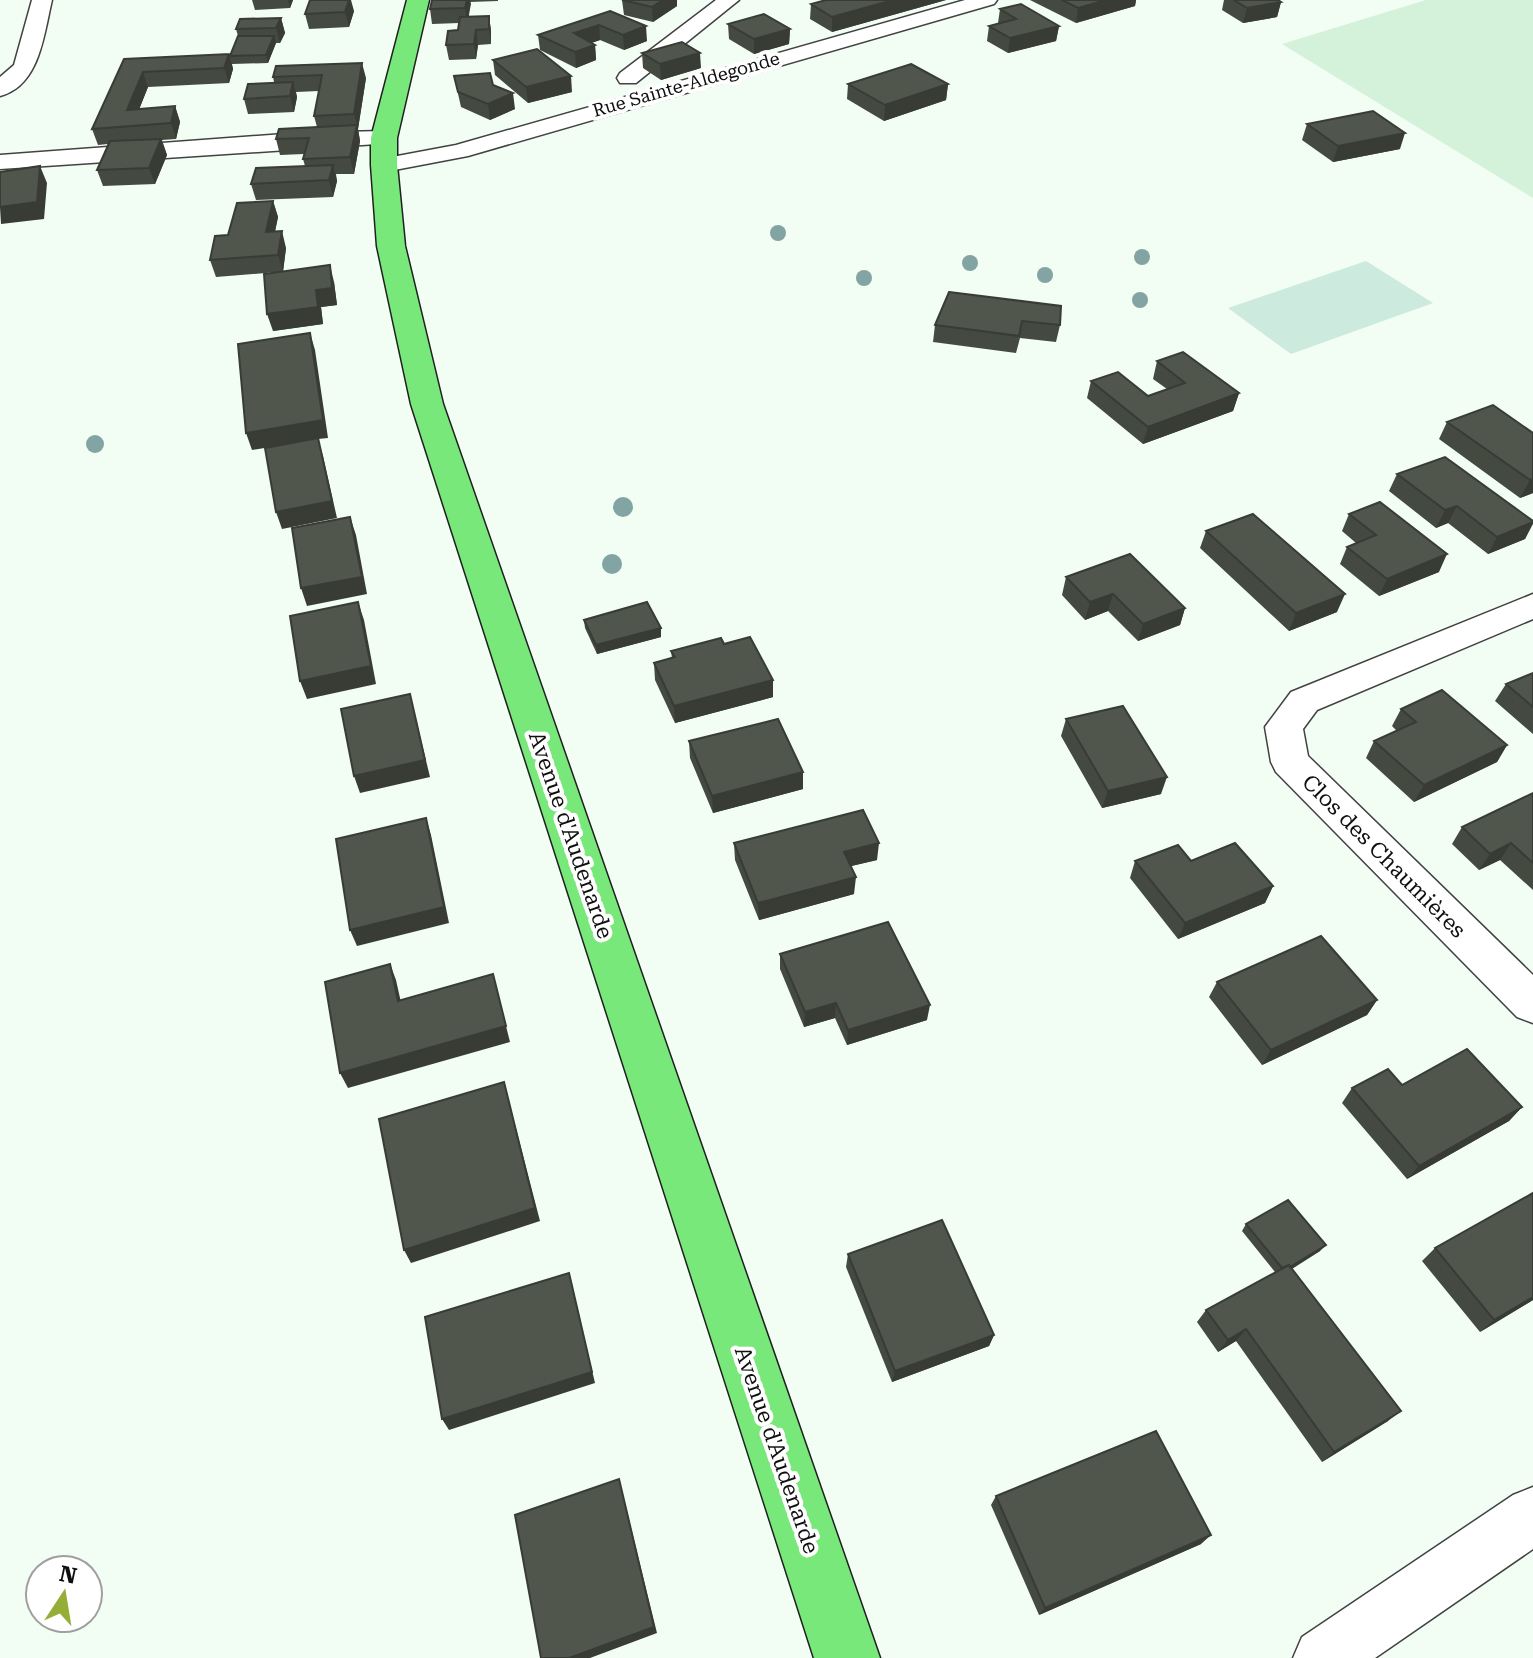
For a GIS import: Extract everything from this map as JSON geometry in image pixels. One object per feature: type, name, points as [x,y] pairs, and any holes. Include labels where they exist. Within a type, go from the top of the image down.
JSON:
[{"type":"main road","name":"Avenue d'Audenarde","points":[[418,0],[384,151],[391,246],[427,404],[847,1658]]},
{"type":"street","points":[[0,89],[24,67],[42,0]]},
{"type":"street","points":[[584,113],[729,0]]},
{"type":"street","name":"Rue Sainte-Aldegonde","points":[[0,162],[297,140],[384,151],[460,151],[987,0]]},
{"type":"street","name":"Clos des Chaumières","points":[[1533,606],[1304,701],[1284,727],[1290,762],[1533,1004]]},
{"type":"street","points":[[1323,1658],[1533,1515]]},
{"type":"green space","points":[[1426,0],[1533,0],[1533,198],[1282,44]]},
{"type":"green space","points":[[1366,261],[1433,303],[1291,354],[1228,308]]},
{"type":"building","points":[[310,0],[349,0],[345,12],[305,14]]},
{"type":"building","points":[[432,0],[467,0],[465,8],[430,9]]},
{"type":"building","points":[[622,0],[663,0],[652,7]]},
{"type":"building","points":[[826,0],[893,0],[832,17],[811,4]]},
{"type":"building","points":[[1062,0],[1106,0],[1078,8]]},
{"type":"building","points":[[1234,0],[1278,0],[1281,2],[1247,8]]},
{"type":"building","points":[[1021,4],[1059,26],[1010,38],[989,26],[1016,19],[1000,9]]},
{"type":"building","points":[[610,11],[646,26],[623,35],[599,25],[574,33],[595,45],[575,52],[538,35]]},
{"type":"building","points":[[764,14],[790,29],[754,39],[728,24]]},
{"type":"building","points":[[489,16],[489,29],[476,30],[474,44],[446,45],[448,31],[458,30],[460,17]]},
{"type":"building","points":[[281,18],[276,28],[236,29],[240,19]]},
{"type":"building","points":[[238,36],[274,36],[266,55],[230,56]]},
{"type":"building","points":[[682,42],[700,53],[660,64],[642,53]]},
{"type":"building","points":[[537,49],[571,76],[526,87],[493,60]]},
{"type":"building","points":[[229,54],[224,68],[143,72],[127,110],[175,106],[171,123],[92,129],[124,59]]},
{"type":"building","points":[[362,63],[354,114],[314,116],[322,75],[273,77],[276,66]]},
{"type":"building","points":[[911,64],[948,84],[885,105],[848,84]]},
{"type":"building","points":[[490,73],[493,85],[513,93],[488,104],[458,92],[454,76]]},
{"type":"building","points":[[293,82],[290,96],[244,99],[248,84]]},
{"type":"building","points":[[1373,111],[1405,133],[1338,146],[1307,124]]},
{"type":"building","points":[[357,125],[350,157],[303,159],[309,138],[276,139],[279,129]]},
{"type":"building","points":[[161,139],[149,168],[97,170],[110,141]]},
{"type":"building","points":[[333,165],[329,180],[251,184],[256,168]]},
{"type":"building","points":[[40,166],[37,202],[0,207],[0,172]]},
{"type":"building","points":[[273,201],[266,232],[282,231],[278,255],[210,260],[215,236],[228,235],[237,203]]},
{"type":"building","points":[[330,265],[332,288],[316,290],[318,307],[267,314],[264,274]]},
{"type":"building","points":[[949,292],[1061,306],[1060,325],[1022,321],[1019,336],[935,325]]},
{"type":"building","points":[[310,333],[323,420],[246,433],[238,344]]},
{"type":"building","points":[[1183,352],[1239,393],[1148,427],[1091,381],[1118,372],[1148,396],[1185,383],[1157,361]]},
{"type":"building","points":[[1493,405],[1533,433],[1533,479],[1530,480],[1447,422]]},
{"type":"building","points":[[318,438],[332,501],[276,512],[265,448]]},
{"type":"building","points":[[1445,457],[1533,522],[1497,537],[1457,506],[1445,510],[1397,474]]},
{"type":"building","points":[[1380,502],[1447,554],[1387,579],[1347,547],[1376,535],[1349,514]]},
{"type":"building","points":[[1253,514],[1345,594],[1296,613],[1206,531]]},
{"type":"building","points":[[350,517],[362,577],[301,588],[292,528]]},
{"type":"building","points":[[1130,554],[1185,608],[1143,624],[1113,594],[1090,602],[1066,577]]},
{"type":"building","points":[[358,602],[371,666],[300,681],[290,616]]},
{"type":"building","points":[[647,602],[661,628],[596,645],[584,620]]},
{"type":"building","points":[[750,637],[773,680],[674,706],[654,663],[675,657],[671,651],[721,638],[724,644]]},
{"type":"building","points":[[1533,673],[1533,707],[1506,684]]},
{"type":"building","points":[[1442,690],[1507,745],[1424,785],[1374,741],[1416,722],[1401,709]]},
{"type":"building","points":[[410,694],[425,760],[354,776],[341,709]]},
{"type":"building","points":[[1123,706],[1167,777],[1108,791],[1066,719]]},
{"type":"building","points":[[778,719],[803,772],[712,796],[689,741]]},
{"type":"building","points":[[1533,793],[1533,863],[1511,843],[1490,854],[1462,827]]},
{"type":"building","points":[[863,810],[879,843],[844,852],[856,877],[758,903],[734,843]]},
{"type":"building","points":[[426,818],[444,907],[350,930],[336,839]]},
{"type":"building","points":[[1235,843],[1273,886],[1185,923],[1135,861],[1178,845],[1191,861]]},
{"type":"building","points":[[888,922],[930,1005],[848,1030],[836,1003],[805,1012],[780,954]]},
{"type":"building","points":[[1321,936],[1377,1000],[1271,1050],[1217,982]]},
{"type":"building","points":[[390,964],[398,1001],[493,974],[506,1026],[340,1073],[325,982]]},
{"type":"building","points":[[1467,1049],[1522,1107],[1419,1166],[1352,1088],[1388,1069],[1402,1085]]},
{"type":"building","points":[[504,1082],[535,1208],[404,1250],[379,1119]]},
{"type":"building","points":[[1533,1193],[1533,1297],[1494,1320],[1435,1248]]},
{"type":"building","points":[[1288,1200],[1326,1245],[1290,1267],[1282,1268],[1246,1224]]},
{"type":"building","points":[[942,1220],[994,1335],[895,1371],[848,1254]]},
{"type":"building","points":[[1289,1265],[1401,1411],[1334,1452],[1246,1329],[1228,1340],[1206,1310]]},
{"type":"building","points":[[569,1273],[592,1372],[442,1419],[425,1317]]},
{"type":"building","points":[[1156,1431],[1211,1535],[1045,1608],[996,1496]]},
{"type":"building","points":[[619,1479],[654,1627],[569,1658],[541,1658],[515,1515]]}]
